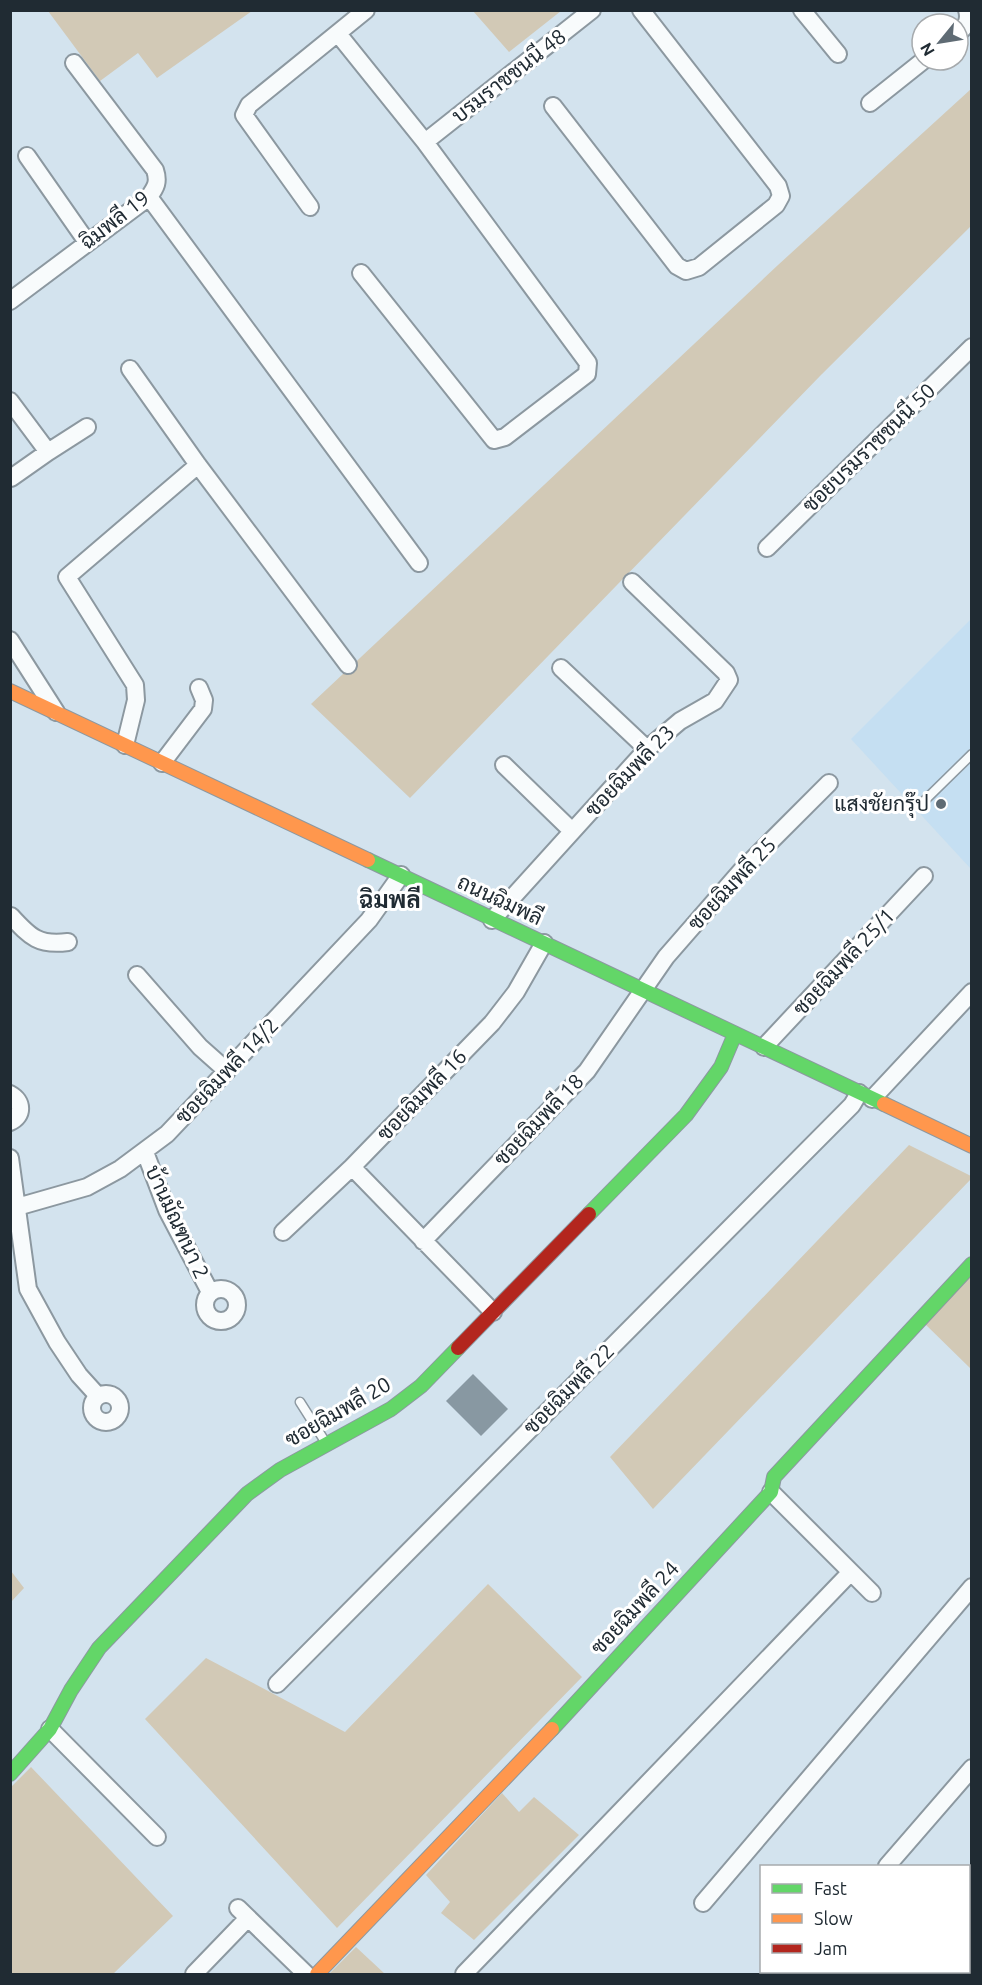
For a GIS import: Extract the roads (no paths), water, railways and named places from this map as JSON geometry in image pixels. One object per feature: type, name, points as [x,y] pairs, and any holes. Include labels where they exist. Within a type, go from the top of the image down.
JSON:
[{"type":"street","points":[[310,207],[244,115],[249,105],[339,35],[366,10]]},
{"type":"street","name":"บรมราชชนนี 48","points":[[425,142],[592,10]]},
{"type":"street","points":[[553,106],[677,266],[686,271],[699,267],[776,205],[781,196],[778,186],[641,10]]},
{"type":"street","points":[[802,10],[838,54]]},
{"type":"street","points":[[339,35],[425,142],[588,363],[588,374],[505,437],[494,440],[361,273]]},
{"type":"street","name":"ฉิมพลี 19","points":[[10,301],[149,197],[157,186],[158,178],[155,170],[74,63]]},
{"type":"street","points":[[870,103],[910,71]]},
{"type":"street","points":[[27,156],[87,242]]},
{"type":"street","points":[[149,197],[419,563]]},
{"type":"street","name":"ซอยบรมราชชนนี 50","points":[[766,548],[972,347]]},
{"type":"street","points":[[130,369],[198,465],[348,665]]},
{"type":"street","points":[[10,400],[48,452]]},
{"type":"street","points":[[11,478],[87,427]]},
{"type":"street","points":[[125,745],[136,700],[135,685],[67,577],[198,465]]},
{"type":"street","name":"ซอยฉิมพลี 23","points":[[492,920],[648,749],[680,721],[715,700],[729,680],[726,673],[632,582]]},
{"type":"street","points":[[10,640],[57,713]]},
{"type":"street","points":[[561,668],[648,749]]},
{"type":"street","points":[[162,763],[203,709],[204,700],[199,688]]},
{"type":"street","name":"ถนนฉิมพลี","points":[[10,691],[972,1146]]},
{"type":"street","points":[[504,765],[572,831]]},
{"type":"street","name":"ซอยฉิมพลี 25","points":[[641,990],[666,957],[741,871],[828,783]]},
{"type":"street","name":"ซอยฉิมพลี 14/2","points":[[14,1208],[87,1187],[145,1152],[167,1134],[369,920],[401,875]]},
{"type":"street","name":"ซอยฉิมพลี 25/1","points":[[764,1047],[924,876]]},
{"type":"street","points":[[11,916],[34,938],[48,945],[68,942]]},
{"type":"street","name":"ซอยฉิมพลี 16","points":[[283,1232],[352,1167],[506,1006],[544,944]]},
{"type":"street","points":[[137,975],[200,1047],[226,1071]]},
{"type":"street","name":"ซอยฉิมพลี 18","points":[[423,1241],[586,1071],[602,1052],[641,990]]},
{"type":"street","name":"ซอยฉิมพลี 22","points":[[277,1683],[852,1105],[866,1096],[972,992]]},
{"type":"street","name":"ซอยฉิมพลี 20","points":[[10,1774],[50,1729],[71,1690],[99,1648],[132,1611],[247,1494],[280,1470],[391,1409],[413,1392],[686,1115],[721,1067],[735,1034]]},
{"type":"street","points":[[10,1094],[18,1100],[21,1109],[17,1118],[10,1122]]},
{"type":"street","name":"บ้านมัณฑนา 2","points":[[145,1152],[167,1210],[210,1292]]},
{"type":"street","points":[[10,1158],[14,1208],[28,1289],[79,1375],[98,1396]]},
{"type":"street","points":[[352,1167],[493,1312]]},
{"type":"street","name":"ซอยฉิมพลี 24","points":[[317,1974],[483,1803],[771,1492],[770,1484],[774,1477],[972,1264]]},
{"type":"street","points":[[771,1492],[872,1593]]},
{"type":"street","points":[[464,1974],[850,1573]]},
{"type":"street","points":[[703,1903],[972,1587]]},
{"type":"street","points":[[50,1729],[157,1837]]},
{"type":"street","points":[[888,1865],[972,1768]]},
{"type":"street","points":[[194,1974],[243,1913],[306,1974]]},
{"type":"lane","points":[[920,805],[972,754]]},
{"type":"lane","points":[[300,1402],[326,1443]]},
{"type":"place","name":"แสงชัยกรุ๊ป","points":[[941,804]]},
{"type":"district","name":"ฉิมพลี","points":[[390,900]]}]
